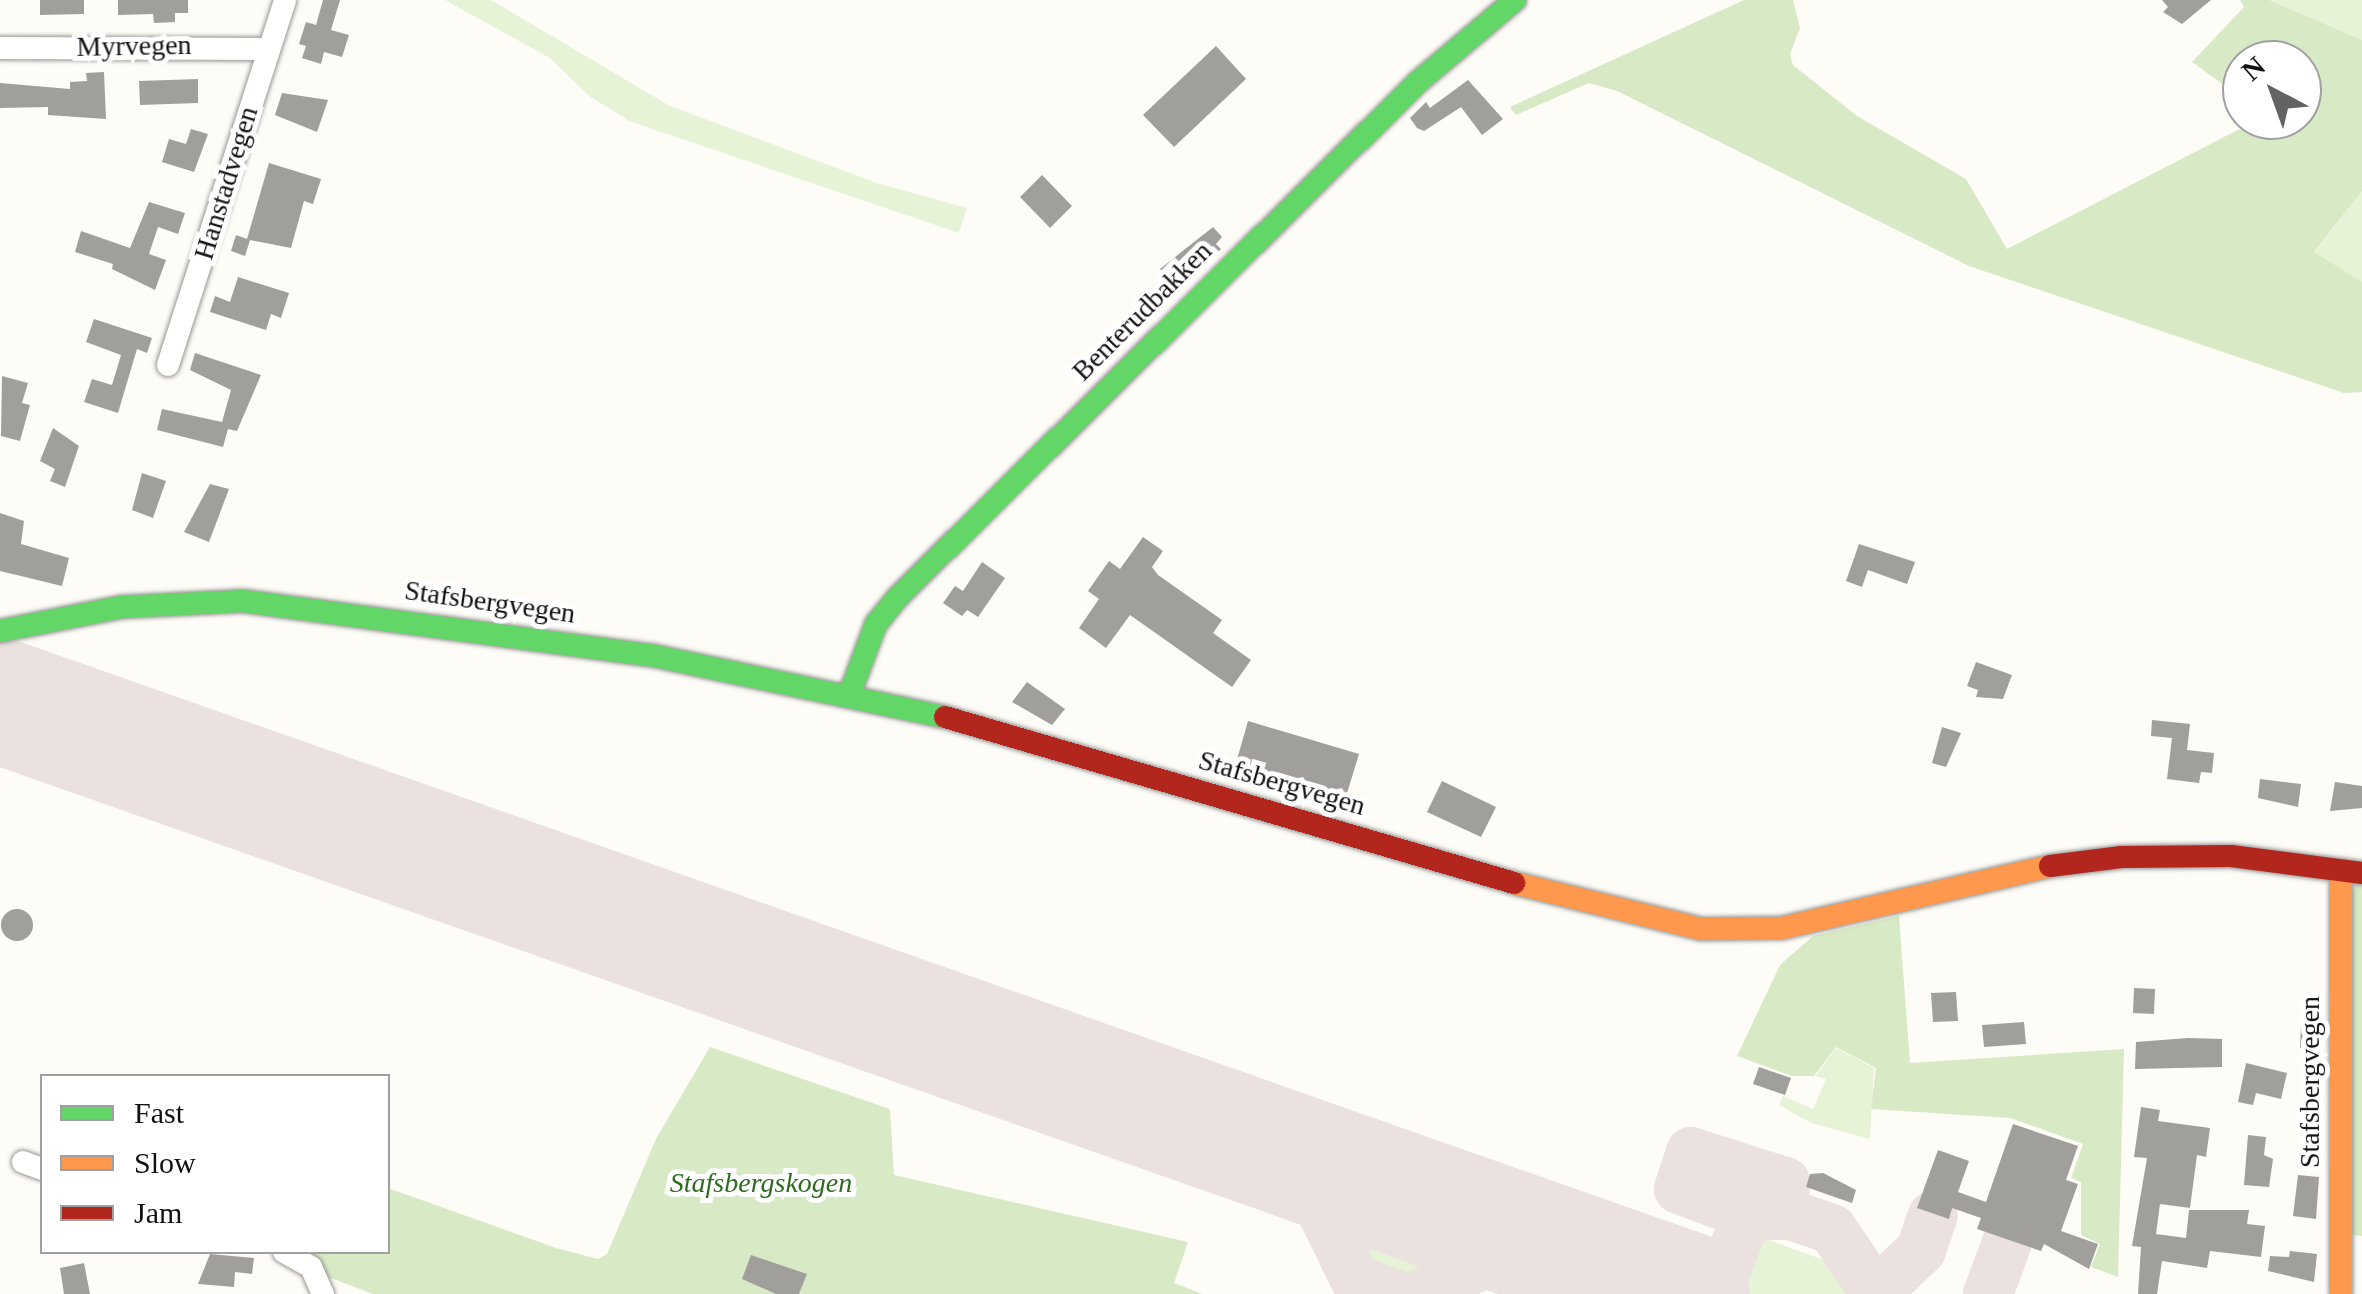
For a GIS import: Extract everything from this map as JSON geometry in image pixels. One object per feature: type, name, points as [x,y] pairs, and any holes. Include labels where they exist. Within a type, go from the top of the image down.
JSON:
[{"type":"main road","name":"Benterudbakken","points":[[850,693],[876,624],[898,597],[1418,82],[1515,0]]},
{"type":"main road","name":"Stafsbergvegen","points":[[0,630],[121,607],[206,601],[540,639],[850,693],[1600,908],[1701,929],[1782,928],[2038,868],[2120,857],[2231,856],[2351,871],[2341,1294]]},
{"type":"street","name":"Hanstadvegen","points":[[168,366],[285,0]]},
{"type":"street","name":"Myrvegen","points":[[0,48],[268,49]]},
{"type":"street","points":[[288,1254],[311,1267],[323,1294]]},
{"type":"green space","points":[[445,0],[491,0],[670,106],[880,184],[967,208],[959,233],[629,121],[589,96],[550,58]]},
{"type":"green space","points":[[1744,0],[1793,0],[1800,28],[1790,54],[1793,65],[1857,116],[1966,179],[2007,249],[2222,138],[2322,140],[2322,40],[2222,40],[2222,84],[2192,62],[2244,7],[2240,0],[2269,0],[2362,40],[2362,191],[2314,252],[2362,282],[2362,392],[2344,393],[1969,266],[1617,91],[1589,83],[1516,115],[1510,107]]},
{"type":"green space","points":[[2269,0],[2362,0],[2362,40]]},
{"type":"green space","points":[[2362,191],[2362,282],[2314,253]]},
{"type":"green space","points":[[2362,880],[2362,1236],[2351,1235],[2344,897]]},
{"type":"green space","points":[[1899,916],[1910,1063],[2124,1049],[2118,1277],[2091,1267],[2100,1244],[2081,1235],[2081,1182],[2071,1178],[2083,1144],[2010,1118],[1871,1109],[1876,1068],[1836,1047],[1814,1076],[1792,1076],[1737,1056],[1780,965],[1813,936]]},
{"type":"green space","name":"Stafsbergskogen","points":[[710,1047],[890,1109],[894,1175],[1188,1242],[1174,1283],[1202,1294],[373,1294],[323,1275],[304,1254],[390,1254],[390,1189],[556,1248],[598,1259],[607,1254],[656,1139]]},
{"type":"green space","points":[[1836,1048],[1874,1068],[1870,1139],[1811,1123],[1779,1105],[1783,1096],[1813,1109],[1826,1079],[1816,1076]]},
{"type":"green space","points":[[1312,1173],[1506,1244],[1417,1287],[1357,1265]]},
{"type":"green space","points":[[1761,1237],[1843,1267],[1866,1294],[1741,1294]]},
{"type":"building","points":[[40,0],[84,0],[84,14],[40,15]]},
{"type":"building","points":[[118,0],[188,0],[188,13],[175,13],[175,22],[154,23],[153,14],[118,15]]},
{"type":"building","points":[[323,0],[340,0],[331,30],[349,35],[342,57],[324,52],[321,64],[302,58],[306,46],[299,44],[306,22],[316,25]]},
{"type":"building","points":[[2162,0],[2211,0],[2182,24],[2163,12],[2168,7]]},
{"type":"building","points":[[1216,46],[1246,79],[1174,147],[1143,115]]},
{"type":"building","points":[[104,72],[106,119],[48,115],[48,107],[0,108],[0,83],[70,89],[70,82],[87,81],[86,73]]},
{"type":"building","points":[[198,79],[198,103],[140,105],[139,81]]},
{"type":"building","points":[[1468,80],[1503,119],[1482,135],[1461,107],[1424,131],[1417,128],[1410,118],[1426,102],[1430,108]]},
{"type":"building","points":[[282,93],[328,100],[317,132],[275,115]]},
{"type":"building","points":[[191,129],[208,134],[194,172],[162,162],[169,139],[186,144]]},
{"type":"building","points":[[269,163],[321,179],[313,204],[304,201],[291,248],[250,240],[245,256],[231,251],[236,235],[247,239]]},
{"type":"building","points":[[1042,175],[1072,206],[1050,228],[1020,197]]},
{"type":"building","points":[[149,202],[185,213],[178,234],[158,227],[149,254],[166,260],[155,290],[112,269],[113,264],[75,252],[81,231],[130,248]]},
{"type":"building","points":[[1213,227],[1222,237],[1216,244],[1221,249],[1186,283],[1179,275],[1172,282],[1160,269]]},
{"type":"building","points":[[238,277],[289,293],[281,318],[271,314],[266,330],[210,312],[215,296],[230,302]]},
{"type":"building","points":[[94,319],[152,338],[147,353],[137,349],[118,413],[84,402],[92,379],[112,385],[121,355],[86,342]]},
{"type":"building","points":[[195,353],[261,375],[237,431],[228,429],[223,447],[157,430],[162,409],[222,422],[231,390],[190,370]]},
{"type":"building","points":[[2,376],[28,383],[22,403],[30,405],[20,441],[1,436]]},
{"type":"building","points":[[53,428],[79,446],[65,487],[50,481],[55,469],[40,461]]},
{"type":"building","points":[[142,473],[166,481],[153,518],[132,510]]},
{"type":"building","points":[[210,484],[229,489],[209,542],[184,532]]},
{"type":"building","points":[[0,513],[24,521],[21,544],[69,558],[62,586],[0,571]]},
{"type":"building","points":[[1143,537],[1163,551],[1152,567],[1158,575],[1222,620],[1213,633],[1251,660],[1232,687],[1130,615],[1106,648],[1079,628],[1099,599],[1088,591],[1109,561],[1120,569]]},
{"type":"building","points":[[1859,544],[1915,562],[1907,584],[1868,570],[1862,587],[1846,581]]},
{"type":"building","points":[[982,562],[1005,578],[978,617],[967,610],[962,616],[943,603],[955,586],[963,591]]},
{"type":"building","points":[[1976,662],[2012,675],[2003,699],[1976,697],[1978,690],[1967,686]]},
{"type":"building","points":[[1027,682],[1065,709],[1052,725],[1012,702]]},
{"type":"building","points":[[2152,720],[2190,724],[2187,750],[2214,753],[2212,773],[2201,772],[2199,783],[2167,779],[2172,738],[2151,736]]},
{"type":"building","points":[[1248,721],[1359,754],[1344,803],[1234,770]]},
{"type":"building","points":[[1942,727],[1961,733],[1946,767],[1932,763]]},
{"type":"building","points":[[2260,779],[2301,784],[2298,807],[2258,798]]},
{"type":"building","points":[[1442,781],[1496,807],[1481,837],[1427,812]]},
{"type":"building","points":[[2335,782],[2362,786],[2362,808],[2330,811]]},
{"type":"building","points":[[17,909],[29,913],[33,925],[29,937],[17,941],[5,937],[1,925],[5,913]]},
{"type":"building","points":[[2134,988],[2155,989],[2154,1014],[2133,1013]]},
{"type":"building","points":[[1956,992],[1958,1021],[1933,1022],[1931,993]]},
{"type":"building","points":[[2024,1022],[2026,1044],[1984,1047],[1982,1025]]},
{"type":"building","points":[[2301,1023],[2321,1024],[2321,1049],[2300,1048]]},
{"type":"building","points":[[2222,1039],[2222,1067],[2135,1069],[2136,1042]]},
{"type":"building","points":[[2246,1063],[2287,1073],[2281,1099],[2256,1093],[2253,1105],[2238,1102]]},
{"type":"building","points":[[1759,1067],[1791,1078],[1785,1095],[1753,1084]]},
{"type":"building","points":[[2141,1107],[2160,1110],[2158,1121],[2210,1128],[2206,1157],[2197,1155],[2190,1208],[2160,1204],[2156,1234],[2186,1238],[2189,1210],[2249,1210],[2247,1224],[2265,1226],[2261,1257],[2210,1251],[2207,1268],[2162,1261],[2157,1294],[2138,1294],[2141,1247],[2132,1246],[2147,1158],[2134,1157]]},
{"type":"building","points":[[2013,1124],[2078,1146],[2066,1180],[2078,1184],[2061,1231],[2098,1244],[2089,1269],[2044,1244],[2041,1251],[1977,1229],[1981,1218],[1952,1208],[1949,1219],[1917,1208],[1938,1150],[1969,1161],[1958,1192],[1986,1202]]},
{"type":"building","points":[[2248,1135],[2266,1137],[2264,1155],[2273,1159],[2269,1187],[2244,1185]]},
{"type":"building","points":[[1823,1173],[1856,1190],[1852,1203],[1806,1187],[1810,1174]]},
{"type":"building","points":[[2298,1175],[2319,1177],[2316,1219],[2293,1216]]},
{"type":"building","points":[[2290,1251],[2317,1254],[2314,1282],[2268,1271],[2270,1256],[2289,1257]]},
{"type":"building","points":[[210,1254],[254,1258],[252,1274],[235,1272],[234,1287],[198,1284]]},
{"type":"building","points":[[751,1255],[807,1274],[799,1294],[776,1294],[742,1279]]},
{"type":"building","points":[[84,1263],[90,1294],[64,1294],[60,1268]]},
{"type":"taxiway","points":[[1742,1228],[1737,1211],[1679,1189],[1691,1152],[1785,1182],[1784,1197]]},
{"type":"taxiway","points":[[1293,1153],[1355,1279],[1394,1294]]},
{"type":"taxiway","points":[[1717,1294],[1742,1228],[1758,1215],[1791,1215],[1832,1229],[1876,1294]]},
{"type":"taxiway","points":[[1876,1293],[1921,1250],[1933,1216]]},
{"type":"taxiway","points":[[1420,1294],[1535,1240]]},
{"type":"taxiway","points":[[1988,1294],[2008,1240]]},
{"type":"runway","points":[[4,702],[1687,1294]]},
{"type":"traffic: fast","points":[[850,693],[876,624],[898,597],[1418,82],[1515,0]]},
{"type":"traffic: fast","points":[[0,631],[121,607],[243,601],[650,655],[945,717]]},
{"type":"traffic: slow","points":[[1514,883],[1701,929],[1782,928],[2050,866]]},
{"type":"traffic: slow","points":[[2341,870],[2341,1294]]},
{"type":"traffic: jam","points":[[945,717],[1514,883]]},
{"type":"traffic: jam","points":[[2050,866],[2121,857],[2231,856],[2362,873]]}]
